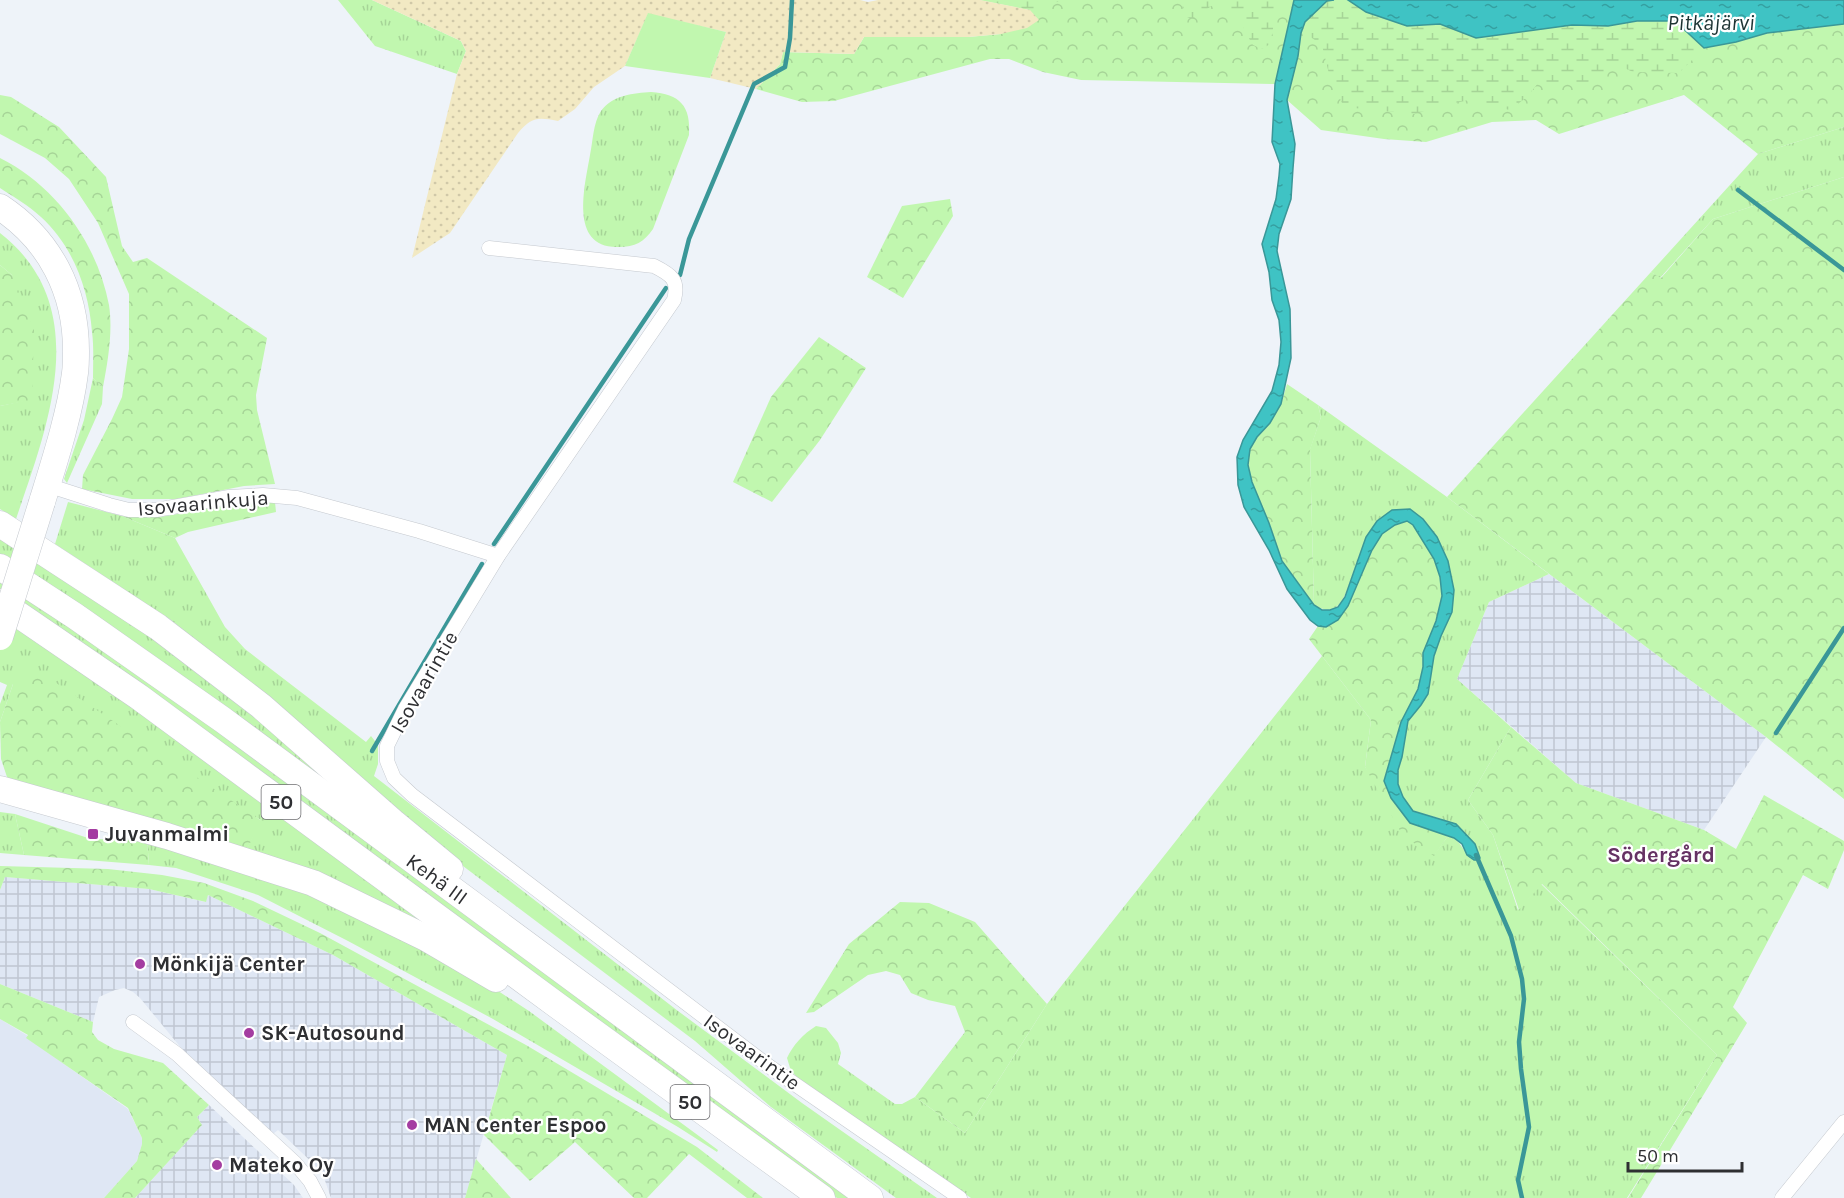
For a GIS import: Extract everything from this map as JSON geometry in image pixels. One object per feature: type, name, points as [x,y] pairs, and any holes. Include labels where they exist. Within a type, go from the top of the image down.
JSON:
[{"type":"highway","points":[[0,207],[34,235],[53,261],[69,297],[76,328],[76,372],[47,484],[0,637]]},
{"type":"highway","points":[[0,218],[29,243],[44,264],[61,301],[67,335],[67,371],[47,484]]},
{"type":"highway","points":[[0,524],[158,627],[261,706],[393,822],[477,891],[532,949]]},
{"type":"highway","name":"Kehä III","points":[[0,567],[84,622],[223,720],[870,1198]]},
{"type":"highway","name":"Kehä III","points":[[0,603],[139,697],[822,1198]]},
{"type":"highway","points":[[0,789],[167,836],[313,883],[426,938],[514,991],[558,1006]]},
{"type":"street","name":"Isovaarintie","points":[[489,248],[654,266],[672,278],[676,284],[674,300],[498,556],[405,709],[387,746],[387,761],[394,778],[412,795],[770,1067],[960,1198]]},
{"type":"street","name":"Isovaarinkuja","points":[[47,484],[129,510],[156,510],[229,497],[263,495],[297,498],[419,531],[498,556]]},
{"type":"street","points":[[133,1022],[177,1054],[295,1163],[310,1181],[319,1198]]},
{"type":"street","points":[[1782,1198],[1844,1122]]},
{"type":"shaded area","points":[[1549,574],[1766,737],[1704,830],[1576,783],[1457,679],[1489,602]]},
{"type":"shaded area","points":[[5,877],[149,889],[205,902],[208,895],[333,955],[507,1055],[465,1198],[331,1198],[322,1172],[278,1130],[273,1134],[182,1049],[133,992],[124,988],[99,997],[93,1022],[0,984],[0,890]]},
{"type":"shaded area","points":[[0,1019],[28,1036],[27,1038],[128,1109],[142,1138],[142,1144],[137,1161],[104,1198],[0,1198]]},
{"type":"shaded area","points":[[209,1105],[294,1185],[303,1198],[135,1198],[202,1125],[197,1117]]},
{"type":"green space","points":[[338,0],[372,0],[461,41],[466,51],[457,74],[375,46]]},
{"type":"green space","points":[[980,0],[1334,0],[1736,42],[1767,33],[1844,24],[1844,127],[1758,154],[1684,95],[1559,134],[1536,120],[1492,122],[1426,142],[1384,139],[1321,130],[1287,100],[1275,84],[1081,80],[1043,72],[1009,59],[990,59],[834,101],[802,102],[756,89],[780,64],[783,52],[854,54],[864,37],[968,37],[1001,34],[1030,10]]},
{"type":"green space","points":[[980,0],[1064,0],[1030,10]]},
{"type":"green space","points":[[1179,0],[1844,0],[1844,24],[1767,33],[1704,48],[1679,73],[1633,72],[1618,65],[1585,84],[1539,82],[1527,97],[1515,106],[1518,112],[1468,100],[1414,114],[1344,107],[1330,78],[1322,45],[1292,28],[1290,15],[1282,11],[1274,15],[1270,44],[1262,49],[1253,45],[1238,19],[1229,10],[1213,5],[1192,19],[1187,17]]},
{"type":"green space","points":[[648,13],[726,32],[710,78],[625,66]]},
{"type":"green space","points":[[651,92],[669,95],[682,103],[688,116],[689,135],[650,234],[639,243],[630,246],[603,245],[592,238],[586,227],[584,213],[585,182],[596,121],[601,111],[611,101],[631,94]]},
{"type":"green space","points":[[0,95],[11,97],[59,127],[106,177],[122,246],[133,262],[147,258],[267,338],[256,395],[257,410],[275,484],[244,486],[177,499],[132,499],[82,489],[83,475],[122,397],[129,349],[129,294],[98,223],[69,179],[45,158],[0,134]]},
{"type":"green space","points":[[1844,127],[1844,177],[1713,219],[1660,278],[1651,272],[1758,154]]},
{"type":"green space","points":[[0,158],[39,184],[56,200],[84,239],[95,260],[103,282],[110,315],[107,367],[103,387],[93,378],[90,316],[77,270],[62,241],[41,217],[0,188]]},
{"type":"green space","points":[[1844,177],[1844,799],[1766,737],[1447,497],[1651,272],[1661,278],[1713,219]]},
{"type":"green space","points":[[950,199],[953,216],[903,298],[867,277],[902,206]]},
{"type":"green space","points":[[0,233],[29,263],[47,296],[55,331],[56,368],[50,407],[16,519],[0,509],[0,406],[32,399],[12,275],[0,265]]},
{"type":"green space","points":[[0,265],[12,275],[34,329],[32,400],[0,406]]},
{"type":"green space","points":[[819,337],[866,368],[820,440],[772,502],[733,482],[771,397]]},
{"type":"green space","points":[[93,378],[103,387],[102,404],[67,483],[64,479],[84,420]]},
{"type":"green space","points":[[1287,384],[1318,405],[1321,417],[1310,450],[1314,605],[1282,561],[1252,482],[1248,465],[1250,449],[1281,404]]},
{"type":"green space","points":[[1318,405],[1447,497],[1549,574],[1489,602],[1457,679],[1511,727],[1468,800],[1493,835],[1518,910],[1541,884],[1717,1055],[1627,1198],[971,1198],[802,1082],[791,1071],[787,1058],[792,1049],[816,1026],[826,1028],[838,1043],[841,1053],[838,1064],[895,1104],[902,1104],[915,1097],[965,1133],[1047,1004],[1322,656],[1371,720],[1365,767],[1434,855],[1448,836],[1456,840],[1467,854],[1479,860],[1442,819],[1413,811],[1403,797],[1398,784],[1398,770],[1408,721],[1428,694],[1434,656],[1452,612],[1454,589],[1366,537],[1348,589],[1341,602],[1330,610],[1314,605],[1310,449],[1321,417]]},
{"type":"green space","points":[[68,502],[122,516],[175,538],[225,627],[245,649],[366,742],[371,736],[378,745],[378,764],[374,776],[678,1011],[802,1103],[937,1198],[896,1198],[771,1107],[695,1041],[463,866],[171,620],[55,544]]},
{"type":"green space","points":[[275,502],[276,512],[188,532],[175,538],[122,516],[160,517],[218,507]]},
{"type":"green space","points":[[1407,521],[1413,525],[1434,559],[1440,577],[1442,596],[1436,621],[1423,653],[1423,667],[1418,689],[1401,722],[1384,781],[1391,798],[1410,823],[1448,836],[1434,856],[1403,836],[1365,767],[1371,720],[1309,639],[1318,626],[1326,627],[1348,606],[1372,550],[1382,534],[1395,525]]},
{"type":"green space","points":[[0,536],[203,672],[373,817],[78,603],[0,554]]},
{"type":"green space","points":[[0,581],[60,619],[167,694],[851,1198],[837,1198],[785,1161],[0,590]]},
{"type":"green space","points":[[0,616],[184,740],[427,926],[244,854],[261,820],[13,684],[0,722],[0,704],[7,685],[0,682]]},
{"type":"green space","points":[[34,668],[262,821],[244,854],[10,786],[1,759],[0,722],[13,684]]},
{"type":"green space","points":[[1511,727],[1576,783],[1704,830],[1736,849],[1764,795],[1844,841],[1844,850],[1828,889],[1803,875],[1733,1007],[1747,1023],[1641,1198],[1628,1198],[1717,1055],[1542,884],[1519,910],[1493,835],[1468,800]]},
{"type":"green space","points":[[0,812],[15,814],[24,855],[0,853]]},
{"type":"green space","points":[[15,814],[91,839],[147,840],[149,865],[24,855]]},
{"type":"green space","points":[[147,840],[317,896],[466,970],[529,1011],[718,1150],[717,1152],[493,1019],[258,895],[176,868],[149,865]]},
{"type":"green space","points":[[0,866],[108,869],[162,875],[204,883],[253,901],[320,933],[526,1045],[697,1147],[763,1198],[747,1198],[689,1154],[647,1198],[634,1198],[575,1142],[530,1181],[484,1135],[507,1055],[333,955],[208,895],[206,902],[149,889],[5,877],[0,890]]},
{"type":"green space","points":[[900,902],[929,903],[975,922],[1047,1004],[965,1133],[915,1097],[965,1032],[955,1006],[928,1000],[911,993],[900,975],[886,971],[868,975],[814,1012],[806,1013],[849,944]]},
{"type":"green space","points":[[0,984],[93,1022],[92,1032],[98,1040],[114,1049],[163,1063],[209,1105],[197,1117],[202,1125],[135,1198],[104,1198],[137,1161],[142,1144],[142,1138],[128,1108],[26,1038],[28,1035],[0,1019]]},
{"type":"green space","points":[[476,1159],[511,1198],[465,1198]]},
{"type":"sand","points":[[372,0],[860,0],[868,2],[878,0],[980,0],[1030,10],[1039,20],[1027,28],[1001,34],[968,37],[864,37],[854,54],[783,52],[780,64],[756,89],[710,78],[726,32],[648,14],[625,66],[594,87],[575,109],[558,121],[540,119],[527,124],[518,133],[450,233],[412,258],[457,74],[466,51],[461,41]]},
{"type":"water","points":[[1294,0],[1334,0],[1327,1],[1305,22],[1287,100],[1295,144],[1291,199],[1279,234],[1277,251],[1290,309],[1291,358],[1281,404],[1250,449],[1248,465],[1252,482],[1282,561],[1314,605],[1322,610],[1338,607],[1345,597],[1366,537],[1377,521],[1392,510],[1410,509],[1423,519],[1437,537],[1448,561],[1454,590],[1452,612],[1434,656],[1428,694],[1408,721],[1398,770],[1398,784],[1403,797],[1413,811],[1456,824],[1475,844],[1479,860],[1474,860],[1467,855],[1462,844],[1454,838],[1410,823],[1391,798],[1384,781],[1401,722],[1418,689],[1423,667],[1423,653],[1436,621],[1442,596],[1440,577],[1434,559],[1413,525],[1407,521],[1395,525],[1382,534],[1372,550],[1348,606],[1338,620],[1326,627],[1318,626],[1310,620],[1287,589],[1269,550],[1244,507],[1238,485],[1237,457],[1243,440],[1272,391],[1279,365],[1281,342],[1279,320],[1272,300],[1269,272],[1262,244],[1276,199],[1280,164],[1272,142],[1275,84]]},
{"type":"water","name":"Pitkäjärvi","points":[[1348,0],[1844,0],[1844,24],[1767,33],[1704,48],[1675,21],[1637,21],[1608,26],[1572,25],[1476,38],[1440,24],[1407,26],[1366,12]]},
{"type":"waterway","points":[[680,275],[689,239],[754,84],[785,67],[790,38],[792,0]]},
{"type":"waterway","points":[[1738,190],[1844,270]]},
{"type":"waterway","points":[[494,544],[666,288]]},
{"type":"waterway","points":[[372,751],[482,564]]},
{"type":"waterway","points":[[1776,733],[1844,628]]},
{"type":"waterway","points":[[1476,855],[1511,936],[1522,979],[1524,999],[1519,1042],[1529,1127],[1518,1180],[1522,1198]]},
{"type":"place","name":"Juvanmalmi","points":[[93,834]]},
{"type":"place","name":"Mönkijä Center","points":[[140,964]]},
{"type":"place","name":"SK-Autosound","points":[[249,1033]]},
{"type":"place","name":"MAN Center Espoo","points":[[412,1125]]},
{"type":"place","name":"Mateko Oy","points":[[217,1165]]},
{"type":"district","name":"Södergård","points":[[1661,855]]}]
